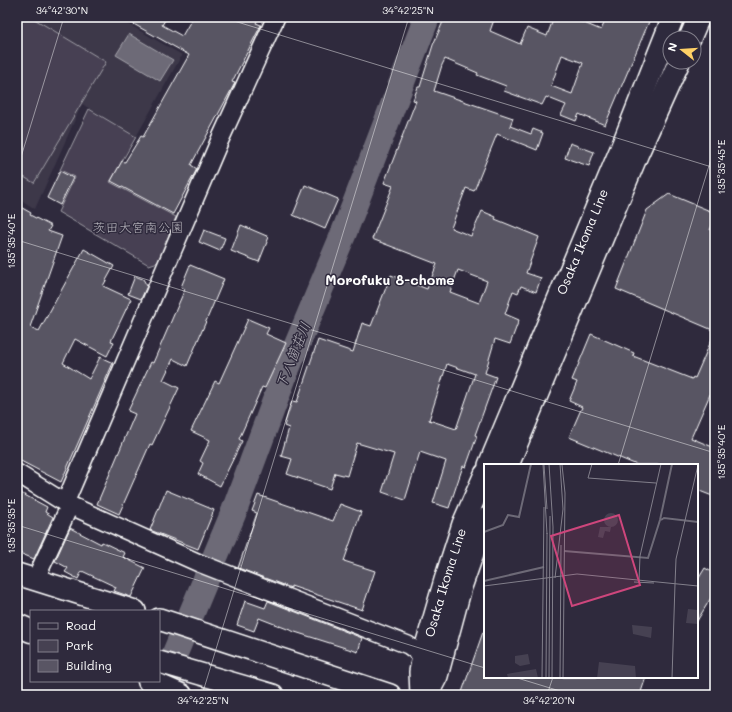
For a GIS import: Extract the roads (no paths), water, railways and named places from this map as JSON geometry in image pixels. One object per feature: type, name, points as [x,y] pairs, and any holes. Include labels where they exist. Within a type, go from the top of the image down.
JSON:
[{"type":"highway","points":[[17,625],[30,631]]},
{"type":"highway","points":[[151,682],[181,695]]},
{"type":"main road","name":"Osaka Ikoma Line","points":[[489,464],[622,146],[673,17]]},
{"type":"main road","points":[[693,30],[699,17]]},
{"type":"main road","name":"Osaka Ikoma Line","points":[[508,464],[638,153],[675,70]]},
{"type":"main road","name":"Osaka Ikoma Line","points":[[422,695],[420,672],[423,656],[444,580],[463,524],[484,476]]},
{"type":"main road","name":"Osaka Ikoma Line","points":[[428,695],[437,676],[461,587],[484,522]]},
{"type":"main road","points":[[26,577],[132,610]]},
{"type":"main road","points":[[17,619],[30,623]]},
{"type":"main road","points":[[161,619],[390,695]]},
{"type":"main road","points":[[160,662],[273,695]]},
{"type":"street","points":[[26,577],[68,504],[219,142],[276,17]]},
{"type":"street","points":[[17,473],[68,504],[199,563],[408,645],[423,656]]},
{"type":"waterway","name":"下八箇荘川","points":[[172,695],[173,658],[233,514],[286,371],[343,235],[427,17]]},
{"type":"district","name":"Morofuku 8-chome","points":[[390,280]]},
{"type":"park label","name":"茨田大宮南公園","points":[[138,227]]}]
